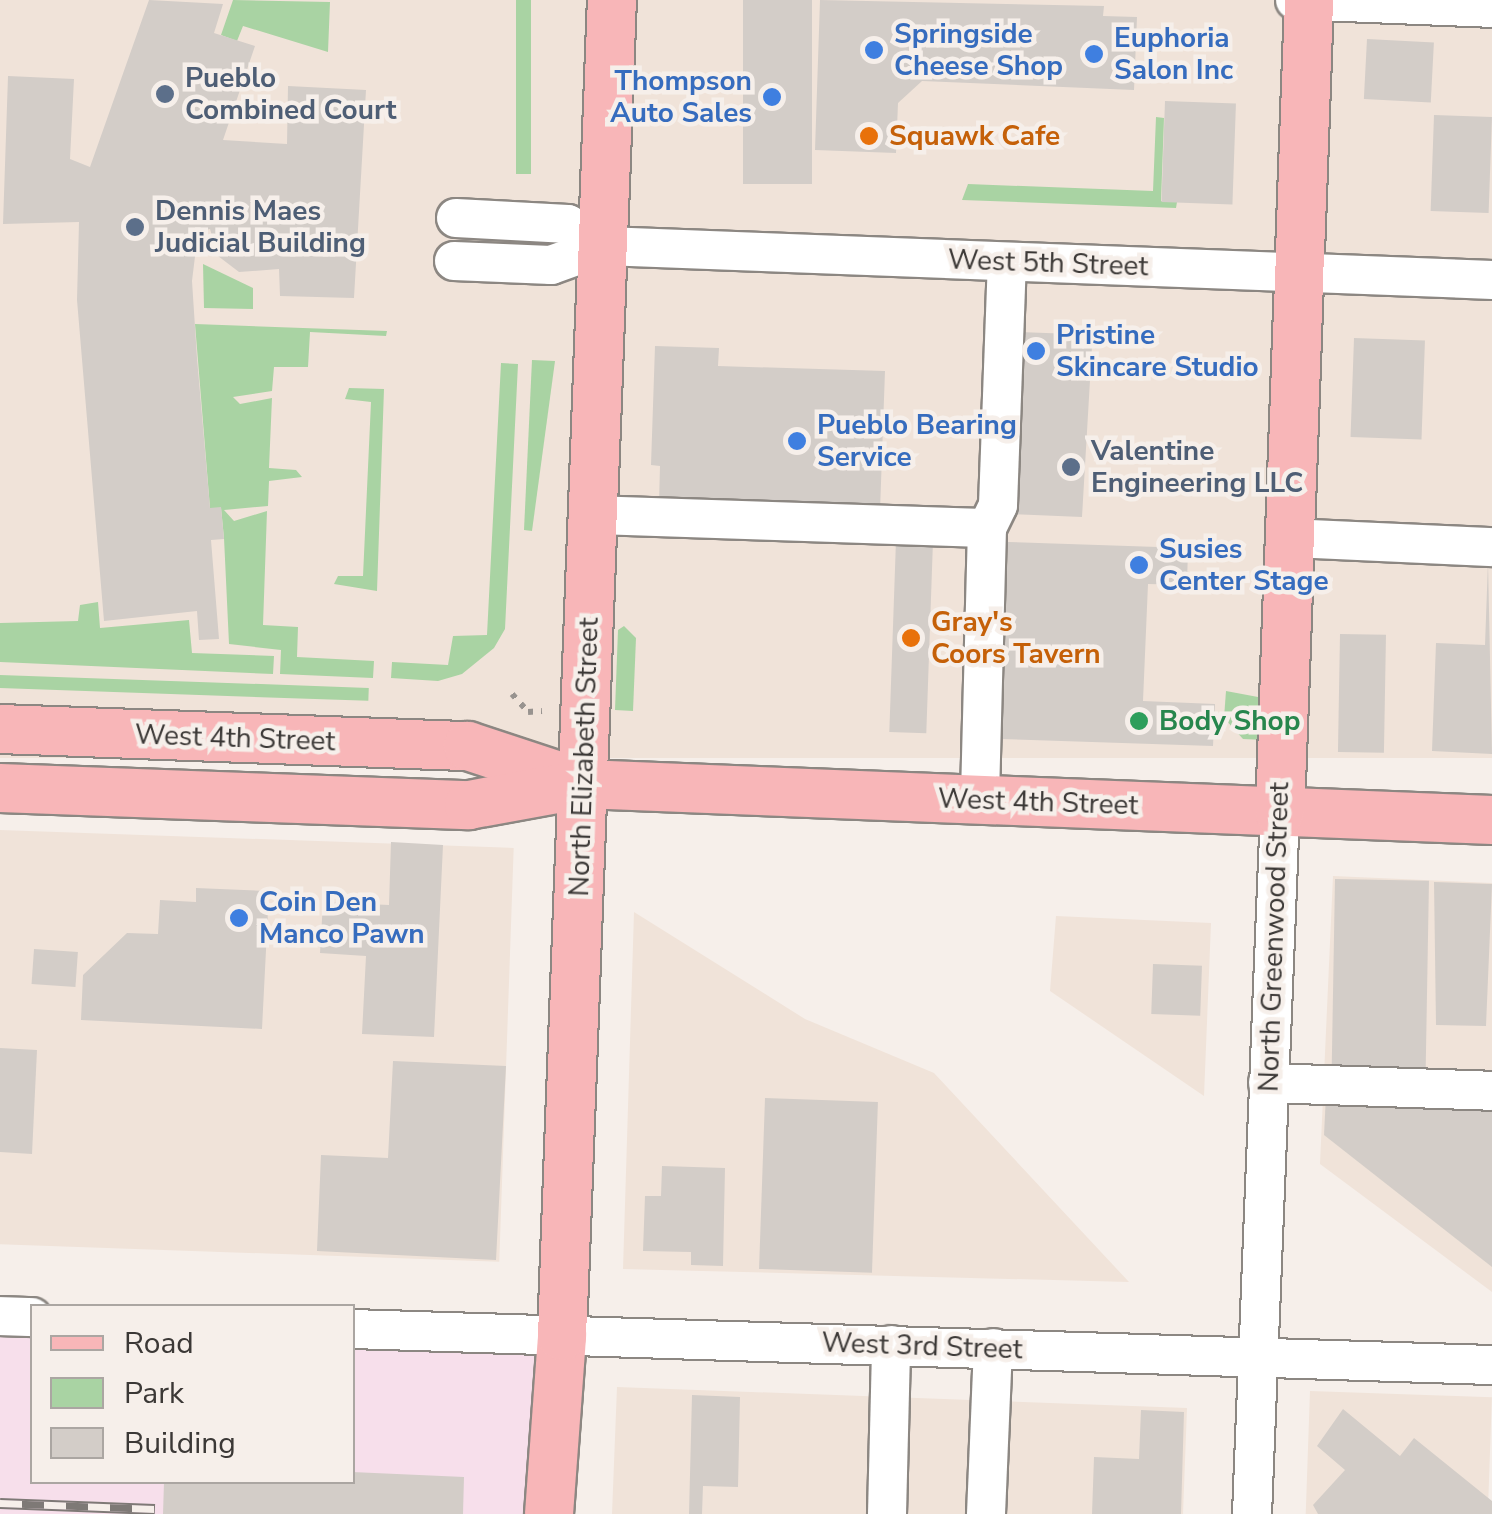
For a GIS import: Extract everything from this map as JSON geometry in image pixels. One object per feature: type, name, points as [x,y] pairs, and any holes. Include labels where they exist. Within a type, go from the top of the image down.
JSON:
[{"type":"main road","name":"North Elizabeth Street","points":[[549,1514],[562,1336],[612,0]]},
{"type":"main road","name":"North Greenwood Street","points":[[1280,812],[1309,0]]},
{"type":"main road","name":"West 4th Street","points":[[0,729],[468,746],[583,784]]},
{"type":"main road","name":"West 4th Street","points":[[0,788],[469,805],[583,784],[1492,820]]},
{"type":"street","points":[[1295,0],[1492,8]]},
{"type":"street","points":[[456,218],[568,224],[604,246]]},
{"type":"street","points":[[454,261],[562,264],[604,246]]},
{"type":"street","name":"West 5th Street","points":[[604,246],[1492,280]]},
{"type":"street","points":[[980,800],[988,528],[998,505],[1008,262]]},
{"type":"street","points":[[594,516],[988,528]]},
{"type":"street","points":[[1290,538],[1492,547]]},
{"type":"street","name":"North Greenwood Street","points":[[1252,1514],[1280,812]]},
{"type":"street","points":[[1268,1083],[1492,1090]]},
{"type":"street","points":[[0,1316],[30,1317]]},
{"type":"street","name":"West 3rd Street","points":[[355,1329],[1256,1354],[1492,1365]]},
{"type":"street","points":[[887,1514],[891,1345]]},
{"type":"street","points":[[986,1514],[994,1348]]},
{"type":"path","points":[[512,694],[528,712],[542,711]]},
{"type":"shaded area","points":[[0,0],[1492,0],[1492,758],[0,758]]},
{"type":"shaded area","points":[[0,830],[514,848],[499,1262],[0,1244]]},
{"type":"shaded area","points":[[1333,876],[1492,883],[1492,1292],[1320,1164]]},
{"type":"shaded area","points":[[634,912],[805,1019],[934,1073],[1129,1282],[623,1269]]},
{"type":"shaded area","points":[[1056,916],[1211,923],[1204,1096],[1050,991]]},
{"type":"shaded area","points":[[0,1316],[30,1317],[30,1484],[355,1484],[355,1329],[562,1336],[549,1514],[0,1514]]},
{"type":"shaded area","points":[[617,1387],[1187,1408],[1183,1514],[612,1514]]},
{"type":"shaded area","points":[[1310,1391],[1492,1397],[1488,1514],[1306,1514]]},
{"type":"green space","points":[[233,0],[330,2],[328,52],[243,26],[237,41],[221,35]]},
{"type":"green space","points":[[516,0],[531,0],[531,174],[516,174]]},
{"type":"green space","points":[[1156,117],[1164,118],[1161,201],[1177,202],[1176,208],[962,200],[968,184],[1153,191]]},
{"type":"green space","points":[[203,264],[253,288],[253,309],[204,308]]},
{"type":"green space","points":[[195,324],[387,331],[386,336],[310,332],[308,367],[274,367],[272,391],[233,397],[240,404],[272,398],[269,468],[296,470],[302,477],[269,481],[268,506],[224,510],[234,521],[267,511],[263,625],[298,627],[297,657],[374,661],[373,678],[280,674],[281,650],[229,644],[221,508],[210,508]]},
{"type":"green space","points":[[532,360],[555,361],[532,531],[524,530]]},
{"type":"green space","points":[[501,363],[518,364],[505,629],[494,648],[462,674],[438,681],[391,678],[392,662],[448,665],[453,636],[487,635]]},
{"type":"green space","points":[[349,388],[384,389],[377,591],[334,584],[338,576],[363,576],[371,402],[345,399]]},
{"type":"green space","points":[[98,602],[100,628],[189,620],[192,653],[274,656],[273,674],[0,662],[0,623],[78,621],[80,605]]},
{"type":"green space","points":[[624,626],[636,638],[633,711],[615,710],[618,630]]},
{"type":"green space","points":[[0,675],[369,688],[368,701],[0,688]]},
{"type":"green space","points":[[1226,691],[1258,697],[1265,740],[1243,739],[1224,718]]},
{"type":"building","points":[[149,0],[223,4],[214,33],[255,46],[223,140],[287,144],[288,86],[366,90],[354,298],[280,296],[279,269],[239,272],[218,256],[210,229],[198,232],[192,281],[197,358],[210,508],[221,507],[224,539],[211,540],[219,639],[199,640],[197,611],[104,621],[77,300],[79,222],[3,224],[8,76],[74,79],[70,159],[90,167]]},
{"type":"building","points":[[743,0],[812,0],[812,184],[743,184]]},
{"type":"building","points":[[820,0],[1104,6],[1103,16],[1137,17],[1134,90],[922,81],[898,103],[896,153],[815,150]]},
{"type":"building","points":[[1367,39],[1434,43],[1431,102],[1364,99]]},
{"type":"building","points":[[1165,101],[1236,103],[1232,204],[1161,202]]},
{"type":"building","points":[[1434,115],[1492,117],[1489,213],[1431,211]]},
{"type":"building","points":[[1073,328],[1093,329],[1082,517],[1011,514],[1019,332],[1073,334]]},
{"type":"building","points":[[1354,338],[1425,340],[1422,439],[1351,437]]},
{"type":"building","points":[[655,346],[719,348],[718,366],[885,371],[880,511],[659,504],[660,466],[651,465]]},
{"type":"building","name":"Gray's Coors Tavern","points":[[896,540],[933,541],[926,733],[889,732]]},
{"type":"building","points":[[1008,542],[1188,548],[1187,585],[1148,584],[1143,701],[1215,704],[1213,746],[1000,739]]},
{"type":"building","points":[[1488,562],[1492,754],[1432,751],[1436,643],[1485,645]]},
{"type":"building","points":[[1340,634],[1386,635],[1384,753],[1338,752]]},
{"type":"building","points":[[391,842],[443,845],[434,1037],[362,1034],[366,956],[320,953],[323,902],[389,905]]},
{"type":"building","points":[[1335,879],[1429,881],[1426,1076],[1332,1074]]},
{"type":"building","points":[[1434,882],[1492,884],[1486,1026],[1436,1025]]},
{"type":"building","points":[[196,888],[269,891],[262,1029],[81,1020],[83,975],[127,933],[158,934],[160,900],[196,902]]},
{"type":"building","points":[[34,949],[78,952],[75,987],[32,984]]},
{"type":"building","points":[[1153,964],[1202,966],[1200,1016],[1151,1014]]},
{"type":"building","points":[[0,1048],[37,1050],[32,1154],[0,1152]]},
{"type":"building","points":[[393,1061],[506,1066],[496,1260],[317,1251],[321,1155],[388,1158]]},
{"type":"building","points":[[1326,1095],[1492,1100],[1492,1267],[1324,1135]]},
{"type":"building","points":[[765,1098],[878,1102],[872,1273],[759,1269]]},
{"type":"building","points":[[662,1166],[725,1168],[723,1266],[691,1265],[691,1252],[643,1251],[645,1196],[661,1196]]},
{"type":"building","points":[[692,1395],[740,1397],[738,1487],[703,1486],[702,1514],[689,1514]]},
{"type":"building","points":[[1343,1409],[1400,1456],[1414,1438],[1492,1501],[1492,1514],[1318,1514],[1313,1505],[1345,1470],[1317,1446]]},
{"type":"building","points":[[1141,1410],[1184,1412],[1181,1514],[1092,1514],[1094,1457],[1139,1459]]},
{"type":"building","points":[[355,1472],[464,1477],[463,1514],[163,1514],[164,1484],[355,1484]]},
{"type":"railway","points":[[0,1503],[155,1509]]},
{"type":"place","name":"Springside Cheese Shop","points":[[874,50]]},
{"type":"place","name":"Euphoria Salon Inc","points":[[1094,54]]},
{"type":"place","name":"Pueblo Combined Court","points":[[165,94]]},
{"type":"place","name":"Thompson Auto Sales","points":[[772,97]]},
{"type":"place","name":"Squawk Cafe","points":[[869,136]]},
{"type":"place","name":"Dennis Maes Judicial Building","points":[[135,227]]},
{"type":"place","name":"Pristine Skincare Studio","points":[[1036,351]]},
{"type":"place","name":"Pueblo Bearing Service","points":[[797,441]]},
{"type":"place","name":"Valentine Engineering LLC","points":[[1071,467]]},
{"type":"place","name":"Susies Center Stage","points":[[1139,565]]},
{"type":"place","name":"Gray's Coors Tavern","points":[[911,638]]},
{"type":"place","name":"Body Shop","points":[[1139,721]]},
{"type":"place","name":"Coin Den Manco Pawn","points":[[239,918]]}]
